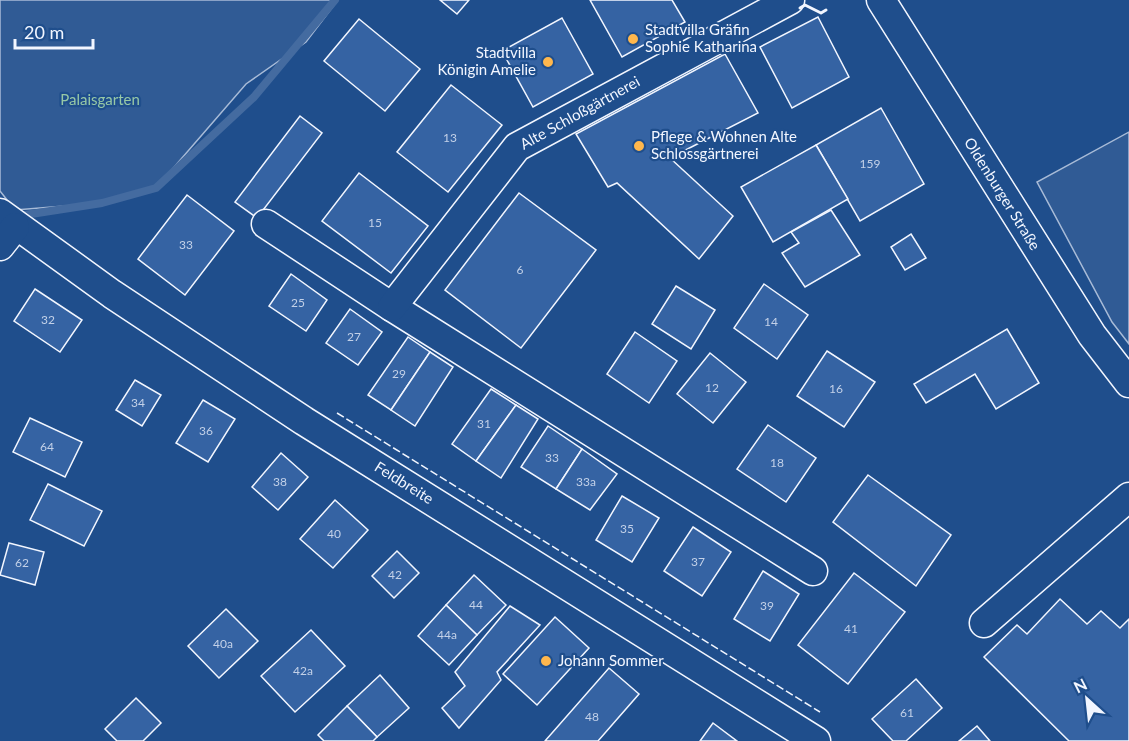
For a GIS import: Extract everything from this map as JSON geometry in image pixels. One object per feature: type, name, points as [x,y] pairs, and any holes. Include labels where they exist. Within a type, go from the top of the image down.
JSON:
[{"type":"street","name":"Alte Schloßgärtnerei","points":[[392,307],[517,147],[790,0]]},
{"type":"street","name":"Oldenburger Straße","points":[[881,0],[1080,315],[1129,383]]},
{"type":"street","points":[[266,224],[392,307],[813,571]]},
{"type":"street","name":"Feldbreite","points":[[5,229],[294,414],[816,741]]},
{"type":"street","points":[[984,622],[1129,497]]},
{"type":"green space","name":"Palaisgarten","points":[[0,0],[338,0],[306,42],[246,84],[156,188],[102,203],[15,210],[0,191]]},
{"type":"green space","points":[[1129,132],[1129,344],[1112,322],[1037,182]]},
{"type":"building","points":[[440,0],[469,0],[457,14]]},
{"type":"building","name":"Stadtvilla Gräfin Sophie Katharina","points":[[590,0],[672,0],[685,22],[622,57]]},
{"type":"building","points":[[818,17],[849,77],[792,108],[760,47]]},
{"type":"building","name":"Stadtvilla Königin Amelie","points":[[562,18],[593,74],[533,107],[502,51]]},
{"type":"building","points":[[359,19],[420,69],[385,111],[324,61]]},
{"type":"building","name":"Pflege & Wohnen Alte Schlossgärtnerei","points":[[725,54],[758,113],[670,158],[733,216],[699,259],[617,183],[608,187],[576,134]]},
{"type":"building","points":[[451,85],[502,125],[448,192],[397,152]]},
{"type":"building","points":[[881,108],[924,184],[860,221],[816,145]]},
{"type":"building","points":[[300,116],[322,133],[257,218],[235,202]]},
{"type":"building","points":[[816,145],[848,199],[773,242],[741,187]]},
{"type":"building","points":[[359,173],[428,226],[391,273],[322,221]]},
{"type":"building","points":[[519,193],[596,250],[521,348],[445,290]]},
{"type":"building","points":[[187,195],[234,231],[185,295],[138,259]]},
{"type":"building","points":[[831,210],[860,255],[805,287],[782,253],[799,243],[791,232]]},
{"type":"building","points":[[911,234],[926,258],[905,270],[891,247]]},
{"type":"building","points":[[291,274],[327,300],[306,331],[269,306]]},
{"type":"building","points":[[764,284],[808,315],[777,359],[734,328]]},
{"type":"building","points":[[676,286],[715,310],[691,349],[652,324]]},
{"type":"building","points":[[35,289],[82,320],[60,352],[14,321]]},
{"type":"building","points":[[350,309],[382,332],[358,365],[326,343]]},
{"type":"building","points":[[1007,329],[1039,383],[996,409],[975,374],[926,403],[914,384]]},
{"type":"building","points":[[635,332],[677,361],[649,403],[607,374]]},
{"type":"building","points":[[408,337],[430,352],[391,410],[368,395]]},
{"type":"building","points":[[827,351],[875,382],[844,427],[797,396]]},
{"type":"building","points":[[430,352],[453,367],[415,426],[391,410]]},
{"type":"building","points":[[710,353],[746,382],[713,423],[677,394]]},
{"type":"building","points":[[135,380],[161,395],[142,426],[116,410]]},
{"type":"building","points":[[491,389],[516,405],[476,461],[452,444]]},
{"type":"building","points":[[203,400],[235,419],[208,462],[176,443]]},
{"type":"building","points":[[516,405],[538,419],[501,478],[476,461]]},
{"type":"building","points":[[30,418],[82,442],[65,477],[13,452]]},
{"type":"building","points":[[768,425],[816,458],[786,502],[737,469]]},
{"type":"building","points":[[548,426],[582,449],[556,489],[521,467]]},
{"type":"building","points":[[582,449],[617,474],[590,510],[556,489]]},
{"type":"building","points":[[281,453],[308,477],[278,510],[252,487]]},
{"type":"building","points":[[868,475],[951,535],[916,586],[833,522]]},
{"type":"building","points":[[48,484],[102,511],[84,546],[30,520]]},
{"type":"building","points":[[622,496],[659,518],[632,562],[596,540]]},
{"type":"building","points":[[335,500],[368,530],[333,568],[300,539]]},
{"type":"building","points":[[693,527],[731,552],[702,596],[664,571]]},
{"type":"building","points":[[9,543],[44,552],[35,585],[0,575]]},
{"type":"building","points":[[397,551],[419,573],[394,598],[372,576]]},
{"type":"building","points":[[763,571],[799,594],[770,641],[734,619]]},
{"type":"building","points":[[854,573],[905,612],[848,684],[798,645]]},
{"type":"building","points":[[474,575],[506,605],[477,635],[446,605]]},
{"type":"building","points":[[1060,599],[1087,624],[1101,611],[1120,628],[1129,619],[1129,741],[1069,741],[984,657],[1017,625],[1027,634]]},
{"type":"building","points":[[446,605],[477,635],[449,665],[418,636]]},
{"type":"building","points":[[510,606],[540,625],[497,672],[501,680],[459,728],[442,708],[465,686],[455,672]]},
{"type":"building","points":[[226,609],[258,641],[219,678],[188,646]]},
{"type":"building","name":"Johann Sommer","points":[[555,617],[589,648],[537,705],[503,674]]},
{"type":"building","points":[[311,630],[345,666],[295,712],[261,676]]},
{"type":"building","points":[[609,668],[639,694],[598,741],[545,741]]},
{"type":"building","points":[[380,675],[409,708],[377,737],[347,706]]},
{"type":"building","points":[[916,679],[942,708],[906,741],[893,741],[872,719]]},
{"type":"building","points":[[136,698],[161,723],[143,741],[117,741],[105,729]]},
{"type":"building","points":[[347,706],[377,737],[373,741],[324,741],[318,735]]},
{"type":"building","points":[[713,723],[737,741],[700,741]]},
{"type":"building","points":[[977,726],[990,741],[959,741]]},
{"type":"waterway","points":[[18,216],[102,203],[156,188],[254,97],[335,0]]},
{"type":"fence","points":[[337,413],[820,712]]},
{"type":"wall","points":[[800,8],[805,5],[821,13],[826,10]]},
{"type":"place","name":"Stadtvilla Gräfin Sophie Katharina","points":[[633,39]]},
{"type":"place","name":"Stadtvilla Königin Amelie","points":[[548,62]]},
{"type":"place","name":"Pflege & Wohnen Alte Schlossgärtnerei","points":[[639,146]]},
{"type":"place","name":"Johann Sommer","points":[[546,661]]}]
